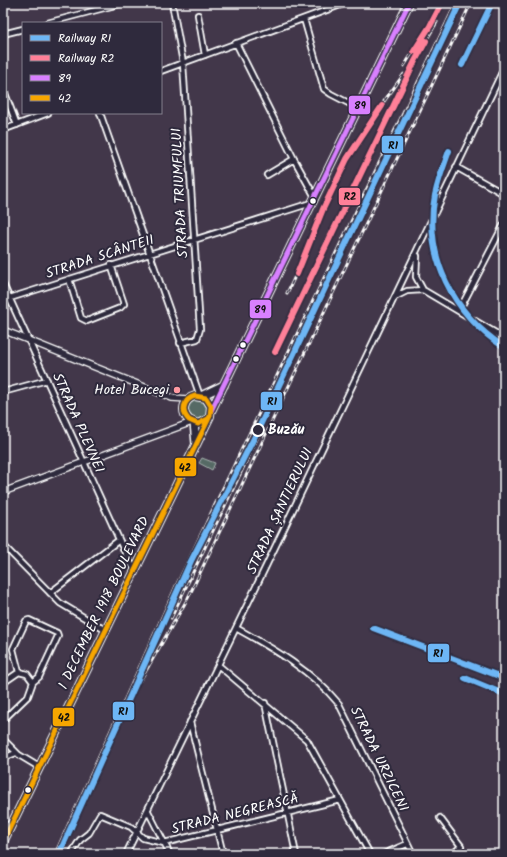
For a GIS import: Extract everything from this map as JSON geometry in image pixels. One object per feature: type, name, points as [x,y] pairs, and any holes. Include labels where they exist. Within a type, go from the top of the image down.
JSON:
[{"type":"main road","points":[[224,385],[200,396],[188,399],[184,408],[186,418],[193,423],[201,423],[208,419],[409,3]]},
{"type":"main road","points":[[200,396],[209,402],[211,411]]},
{"type":"main road","name":"1 DECEMBER 1918 BOULEVARD","points":[[3,842],[208,419]]},
{"type":"main road","points":[[193,423],[196,444]]},
{"type":"street","points":[[51,22],[123,3]]},
{"type":"street","name":"STRADA TRIUMFULUI","points":[[172,3],[183,63],[200,335],[195,340],[180,343]]},
{"type":"street","points":[[162,71],[346,3]]},
{"type":"street","points":[[198,15],[205,55]]},
{"type":"street","points":[[304,19],[324,89],[328,93],[358,108]]},
{"type":"street","points":[[3,34],[22,31]]},
{"type":"street","points":[[236,43],[314,200]]},
{"type":"street","name":"STRADA ȘANTIERULUI","points":[[126,854],[504,68]]},
{"type":"street","points":[[3,88],[17,125]]},
{"type":"street","points":[[3,130],[45,114]]},
{"type":"street","points":[[100,114],[200,396]]},
{"type":"street","points":[[267,175],[294,159]]},
{"type":"street","points":[[456,167],[504,194]]},
{"type":"street","name":"STRADA SCÂNTEII","points":[[10,298],[314,200]]},
{"type":"street","points":[[459,311],[504,224]]},
{"type":"street","points":[[418,249],[415,273],[423,290]]},
{"type":"street","points":[[69,279],[82,318],[87,321],[120,308],[124,304],[111,265]]},
{"type":"street","name":"STRADA PLEVNEI","points":[[3,284],[30,341],[82,461],[119,540],[135,570]]},
{"type":"street","points":[[395,297],[410,290],[423,290],[504,338]]},
{"type":"street","points":[[3,330],[172,398],[184,408]]},
{"type":"street","points":[[3,392],[46,380]]},
{"type":"street","points":[[172,398],[188,399]]},
{"type":"street","points":[[3,492],[82,461],[193,423]]},
{"type":"street","points":[[50,594],[119,540]]},
{"type":"street","points":[[3,545],[50,594],[67,609],[105,630]]},
{"type":"street","points":[[3,720],[28,696],[33,682],[39,677],[58,636],[57,633],[29,620],[26,621],[13,649],[19,672]]},
{"type":"street","name":"STRADA URZICENI","points":[[236,628],[293,662],[324,688],[339,704],[412,854]]},
{"type":"street","points":[[218,664],[307,740],[370,854]]},
{"type":"street","points":[[3,683],[19,672],[27,674],[33,682]]},
{"type":"street","points":[[265,703],[296,854]]},
{"type":"street","points":[[190,721],[223,854]]},
{"type":"street","points":[[3,739],[16,753],[39,767]]},
{"type":"street","points":[[3,758],[16,753]]},
{"type":"street","name":"STRADA NEGREASCĂ","points":[[71,854],[78,843],[89,833],[98,815],[102,814],[131,827],[136,834],[145,839],[164,842],[340,800]]},
{"type":"street","points":[[148,811],[170,854]]},
{"type":"street","points":[[440,818],[461,846],[453,854]]},
{"type":"street","points":[[3,823],[10,827]]},
{"type":"street","points":[[384,854],[408,844]]},
{"type":"green space","points":[[194,400],[202,400],[208,406],[208,414],[202,420],[194,420],[188,414],[188,406]]},
{"type":"green space","points":[[202,458],[215,463],[212,470],[199,463]]},
{"type":"railway","points":[[430,26],[442,3]]},
{"type":"railway","points":[[55,854],[175,588],[456,3]]},
{"type":"railway","points":[[140,681],[188,598],[471,3]]},
{"type":"railway","points":[[462,65],[492,3]]},
{"type":"railway","points":[[423,46],[437,22]]},
{"type":"railway","points":[[275,352],[426,41]]},
{"type":"railway","points":[[404,66],[417,46]]},
{"type":"railway","points":[[287,293],[333,189],[350,155],[369,123],[404,74]]},
{"type":"railway","points":[[449,151],[436,189],[432,218],[438,261],[446,282],[470,318],[504,347]]},
{"type":"railway","points":[[171,618],[258,437]]},
{"type":"railway","points":[[373,628],[504,678]]},
{"type":"railway","points":[[465,678],[504,694]]},
{"type":"rail line","name":"R2","points":[[414,51],[430,26],[442,3]]},
{"type":"rail line","name":"R1","points":[[59,854],[191,561],[255,436],[460,3]]},
{"type":"rail line","name":"R1","points":[[462,65],[492,3]]},
{"type":"rail line","name":"R2","points":[[275,352],[426,41]]},
{"type":"rail line","name":"R2","points":[[297,274],[323,209],[347,159],[382,106]]},
{"type":"rail line","name":"R1","points":[[449,151],[436,189],[432,218],[438,261],[446,282],[470,318],[504,347]]},
{"type":"rail line","name":"R1","points":[[373,628],[504,678]]},
{"type":"rail line","name":"R1","points":[[465,678],[504,694]]},
{"type":"transit line","name":"89","points":[[211,411],[409,3]]},
{"type":"transit line","name":"42","points":[[3,842],[210,416],[211,406],[206,398],[195,396],[188,400],[184,406],[184,409],[186,417],[189,420],[198,424],[208,419]]},
{"type":"place","name":"Hotel Bucegi","points":[[177,390]]},
{"type":"place","name":"Buzău","points":[[258,430]]}]
